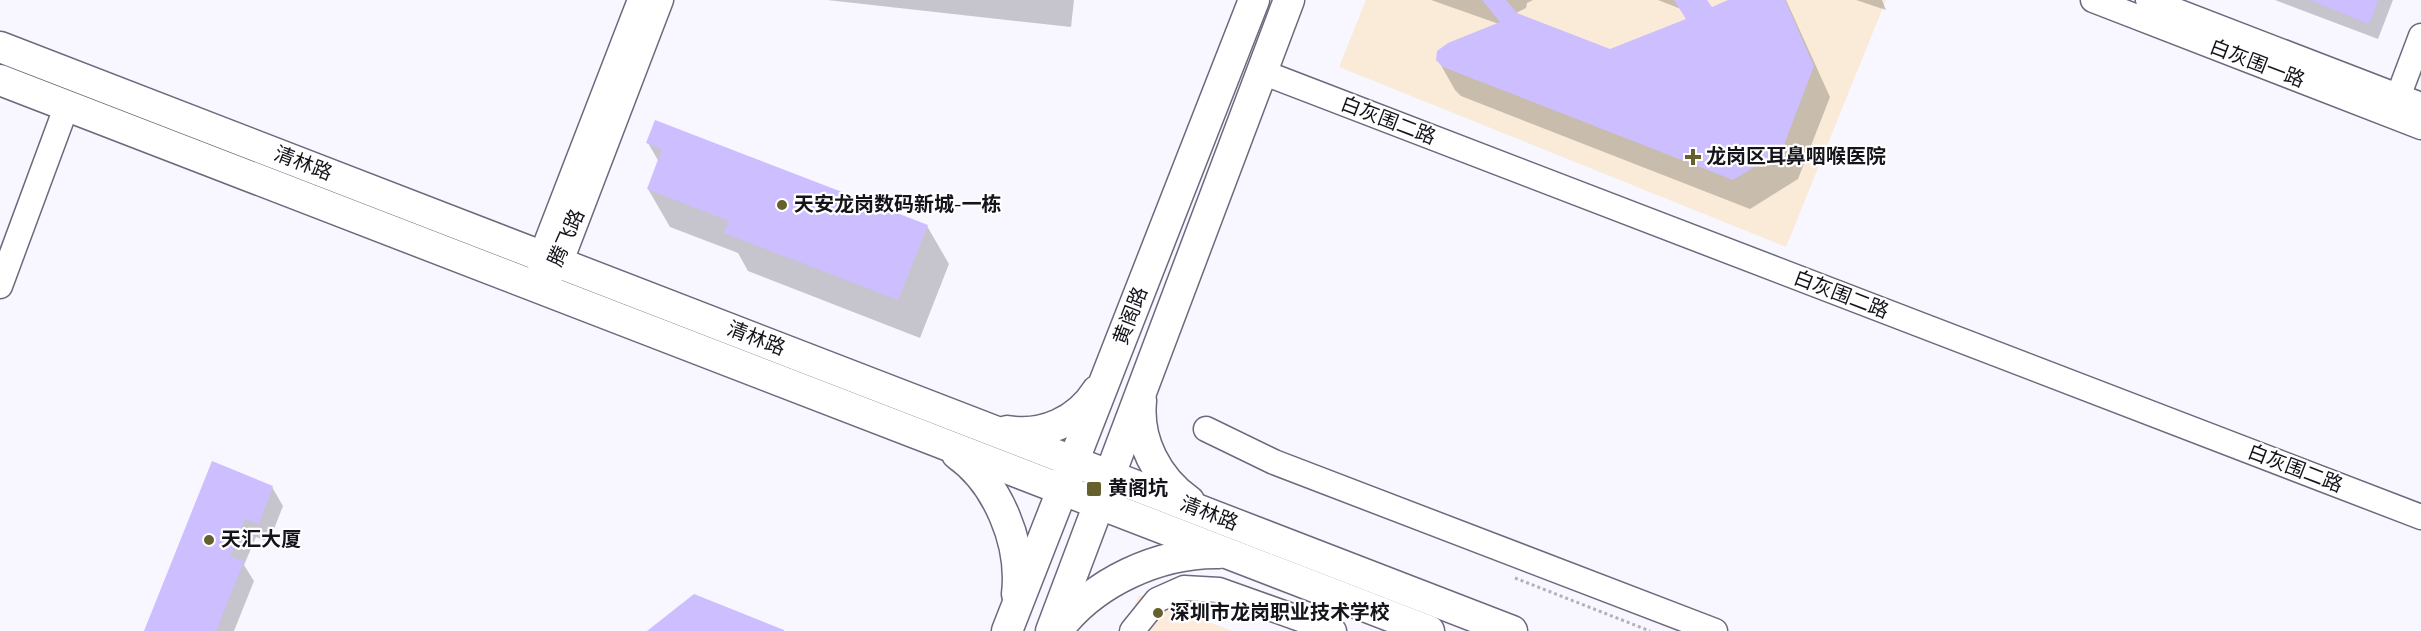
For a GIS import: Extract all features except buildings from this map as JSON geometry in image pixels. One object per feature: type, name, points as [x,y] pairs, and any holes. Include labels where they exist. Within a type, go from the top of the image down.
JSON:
[{"type":"main road","name":"黄阁路","points":[[1011,620],[1254,0]]},
{"type":"main road","name":"黄阁路","points":[[1051,631],[1289,0]]},
{"type":"main road","name":"清林路","points":[[0,47],[1512,631]]},
{"type":"main road","name":"清林路","points":[[0,80],[1429,631]]},
{"type":"main road","points":[[983,427],[1012,432],[1035,432],[1058,426],[1078,413],[1094,396],[1109,373]]},
{"type":"main road","points":[[1142,386],[1140,409],[1143,435],[1150,457],[1163,477],[1183,497],[1207,513]]},
{"type":"main road","points":[[942,443],[977,471],[992,492],[1011,534],[1017,561],[1018,585],[1011,620]]},
{"type":"main road","points":[[1057,631],[1084,602],[1105,586],[1126,575],[1173,558],[1200,553],[1228,554]]},
{"type":"main road","points":[[1366,607],[1377,579]]},
{"type":"street","name":"腾飞路","points":[[551,260],[640,0]]},
{"type":"street","name":"腾飞路","points":[[539,288],[661,0]]},
{"type":"street","name":"白灰围一路","points":[[2093,0],[2394,106],[2421,105]]},
{"type":"street","name":"白灰围一路","points":[[2148,0],[2394,106],[2421,127]]},
{"type":"street","points":[[2394,106],[2421,36]]},
{"type":"street","name":"白灰围二路","points":[[1262,72],[2421,517]]},
{"type":"street","points":[[0,286],[67,105]]},
{"type":"street","points":[[1206,429],[1274,462],[1715,631]]},
{"type":"street","points":[[1132,631],[1157,600],[1184,588],[1219,590],[1334,631]]},
{"type":"shaded area","name":"龙岗区耳鼻咽喉医院","points":[[1366,0],[1886,0],[1786,247],[1339,67]]},
{"type":"shaded area","name":"深圳市龙岗职业技术学校","points":[[1139,595],[1232,631],[1125,631]]},
{"type":"place","name":"龙岗区耳鼻咽喉医院","points":[[1693,157]]},
{"type":"place","name":"天安龙岗数码新城-一栋","points":[[782,205]]},
{"type":"place","name":"黄阁坑","points":[[1094,489]]},
{"type":"place","name":"天汇大厦","points":[[209,540]]},
{"type":"place","name":"深圳市龙岗职业技术学校","points":[[1158,613]]}]
